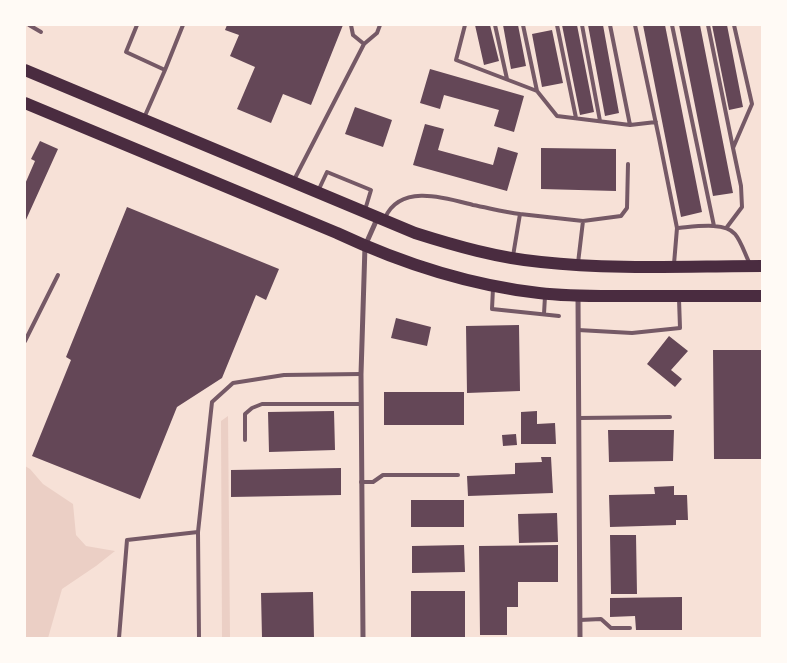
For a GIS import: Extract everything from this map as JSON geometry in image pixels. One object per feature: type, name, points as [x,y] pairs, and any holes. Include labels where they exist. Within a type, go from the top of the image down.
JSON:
[{"type":"main road","points":[[25,70],[415,233],[452,245],[513,258],[578,265],[757,266]]},
{"type":"main road","points":[[25,103],[404,262],[444,274],[493,286],[545,294],[578,296],[762,296]]},
{"type":"street","points":[[363,638],[361,374],[365,246],[381,219]]},
{"type":"street","points":[[578,296],[580,638]]},
{"type":"lane","points":[[29,25],[41,32]]},
{"type":"lane","points":[[136,25],[126,52],[165,70]]},
{"type":"lane","points":[[143,120],[183,25]]},
{"type":"lane","points":[[352,25],[354,35],[364,44]]},
{"type":"lane","points":[[294,181],[364,44],[377,33],[380,25]]},
{"type":"lane","points":[[465,25],[456,60],[537,91]]},
{"type":"lane","points":[[495,25],[507,78]]},
{"type":"lane","points":[[523,25],[537,91],[557,116],[630,124],[656,122]]},
{"type":"lane","points":[[557,25],[576,118]]},
{"type":"lane","points":[[582,25],[600,121]]},
{"type":"lane","points":[[610,25],[630,124]]},
{"type":"lane","points":[[635,25],[677,228],[674,266]]},
{"type":"lane","points":[[672,25],[714,226]]},
{"type":"lane","points":[[708,25],[741,186],[742,207],[727,227]]},
{"type":"lane","points":[[733,148],[752,104],[734,25]]},
{"type":"lane","points":[[381,219],[397,202],[416,196],[435,196],[520,214],[583,221],[621,216],[627,208],[628,164]]},
{"type":"lane","points":[[318,192],[327,172],[371,190],[364,212]]},
{"type":"lane","points":[[513,258],[520,214]]},
{"type":"lane","points":[[578,265],[583,221]]},
{"type":"lane","points":[[677,228],[727,227],[735,234],[757,266]]},
{"type":"lane","points":[[25,341],[58,275]]},
{"type":"lane","points":[[493,286],[492,308],[559,316]]},
{"type":"lane","points":[[544,314],[545,294]]},
{"type":"lane","points":[[578,330],[632,333],[680,328],[679,296]]},
{"type":"lane","points":[[199,638],[198,532],[212,402],[233,383],[284,375],[361,374]]},
{"type":"lane","points":[[245,440],[245,414],[252,408],[262,404],[361,404]]},
{"type":"lane","points":[[579,418],[670,417]]},
{"type":"lane","points":[[361,482],[373,482],[383,475],[458,475]]},
{"type":"lane","points":[[119,638],[128,540],[198,532]]},
{"type":"lane","points":[[580,620],[601,620],[611,628],[630,628]]},
{"type":"shaded area","points":[[228,416],[230,638],[222,638],[221,421]]},
{"type":"shaded area","points":[[25,466],[43,484],[73,504],[76,535],[86,546],[115,551],[62,589],[48,638],[25,638]]},
{"type":"building","points":[[227,25],[343,25],[311,105],[283,94],[271,123],[237,109],[255,67],[230,56],[239,35],[225,30]]},
{"type":"building","points":[[475,25],[490,25],[499,61],[484,65]]},
{"type":"building","points":[[503,25],[518,25],[526,66],[511,69]]},
{"type":"building","points":[[562,25],[577,25],[594,112],[580,115]]},
{"type":"building","points":[[588,25],[603,25],[619,113],[605,116]]},
{"type":"building","points":[[643,25],[665,25],[702,212],[681,217]]},
{"type":"building","points":[[679,25],[700,25],[733,193],[713,196]]},
{"type":"building","points":[[712,25],[727,25],[743,107],[729,110]]},
{"type":"building","points":[[552,30],[563,83],[542,87],[532,34]]},
{"type":"building","points":[[430,69],[524,96],[514,132],[494,126],[499,110],[444,95],[440,109],[420,103]]},
{"type":"building","points":[[355,107],[392,120],[383,147],[345,134]]},
{"type":"building","points":[[425,124],[444,129],[438,150],[493,165],[498,147],[518,153],[507,191],[413,165]]},
{"type":"building","points":[[40,141],[58,149],[25,222],[25,184],[35,161],[31,159]]},
{"type":"building","points":[[541,148],[616,149],[616,191],[541,189]]},
{"type":"building","points":[[127,207],[279,269],[266,300],[256,295],[222,378],[177,407],[140,499],[32,456],[71,360],[66,357]]},
{"type":"building","points":[[396,318],[431,327],[427,346],[391,338]]},
{"type":"building","points":[[519,325],[520,391],[467,393],[466,326]]},
{"type":"building","points":[[669,336],[688,351],[671,370],[682,379],[675,387],[647,364]]},
{"type":"building","points":[[713,350],[762,350],[762,459],[714,459]]},
{"type":"building","points":[[384,392],[464,392],[464,425],[384,425]]},
{"type":"building","points":[[334,411],[335,450],[269,452],[268,412]]},
{"type":"building","points":[[537,411],[537,424],[555,423],[556,444],[521,444],[521,412]]},
{"type":"building","points":[[608,430],[674,430],[673,461],[609,462]]},
{"type":"building","points":[[516,434],[517,445],[503,446],[502,435]]},
{"type":"building","points":[[541,457],[551,457],[553,493],[468,496],[467,476],[515,474],[515,463],[542,462]]},
{"type":"building","points":[[341,468],[341,495],[231,497],[231,470]]},
{"type":"building","points":[[674,486],[674,495],[687,495],[688,520],[676,520],[676,525],[610,527],[609,495],[655,494],[654,487]]},
{"type":"building","points":[[411,500],[464,500],[464,527],[411,527]]},
{"type":"building","points":[[557,513],[558,542],[519,543],[518,514]]},
{"type":"building","points":[[610,535],[636,535],[637,594],[611,594]]},
{"type":"building","points":[[464,545],[465,572],[412,573],[412,546]]},
{"type":"building","points":[[558,545],[558,582],[518,582],[518,607],[507,607],[507,635],[480,635],[479,546]]},
{"type":"building","points":[[411,591],[465,591],[465,638],[411,638]]},
{"type":"building","points":[[313,592],[314,638],[262,638],[261,593]]},
{"type":"building","points":[[682,597],[682,630],[636,630],[635,616],[610,617],[610,598]]}]
